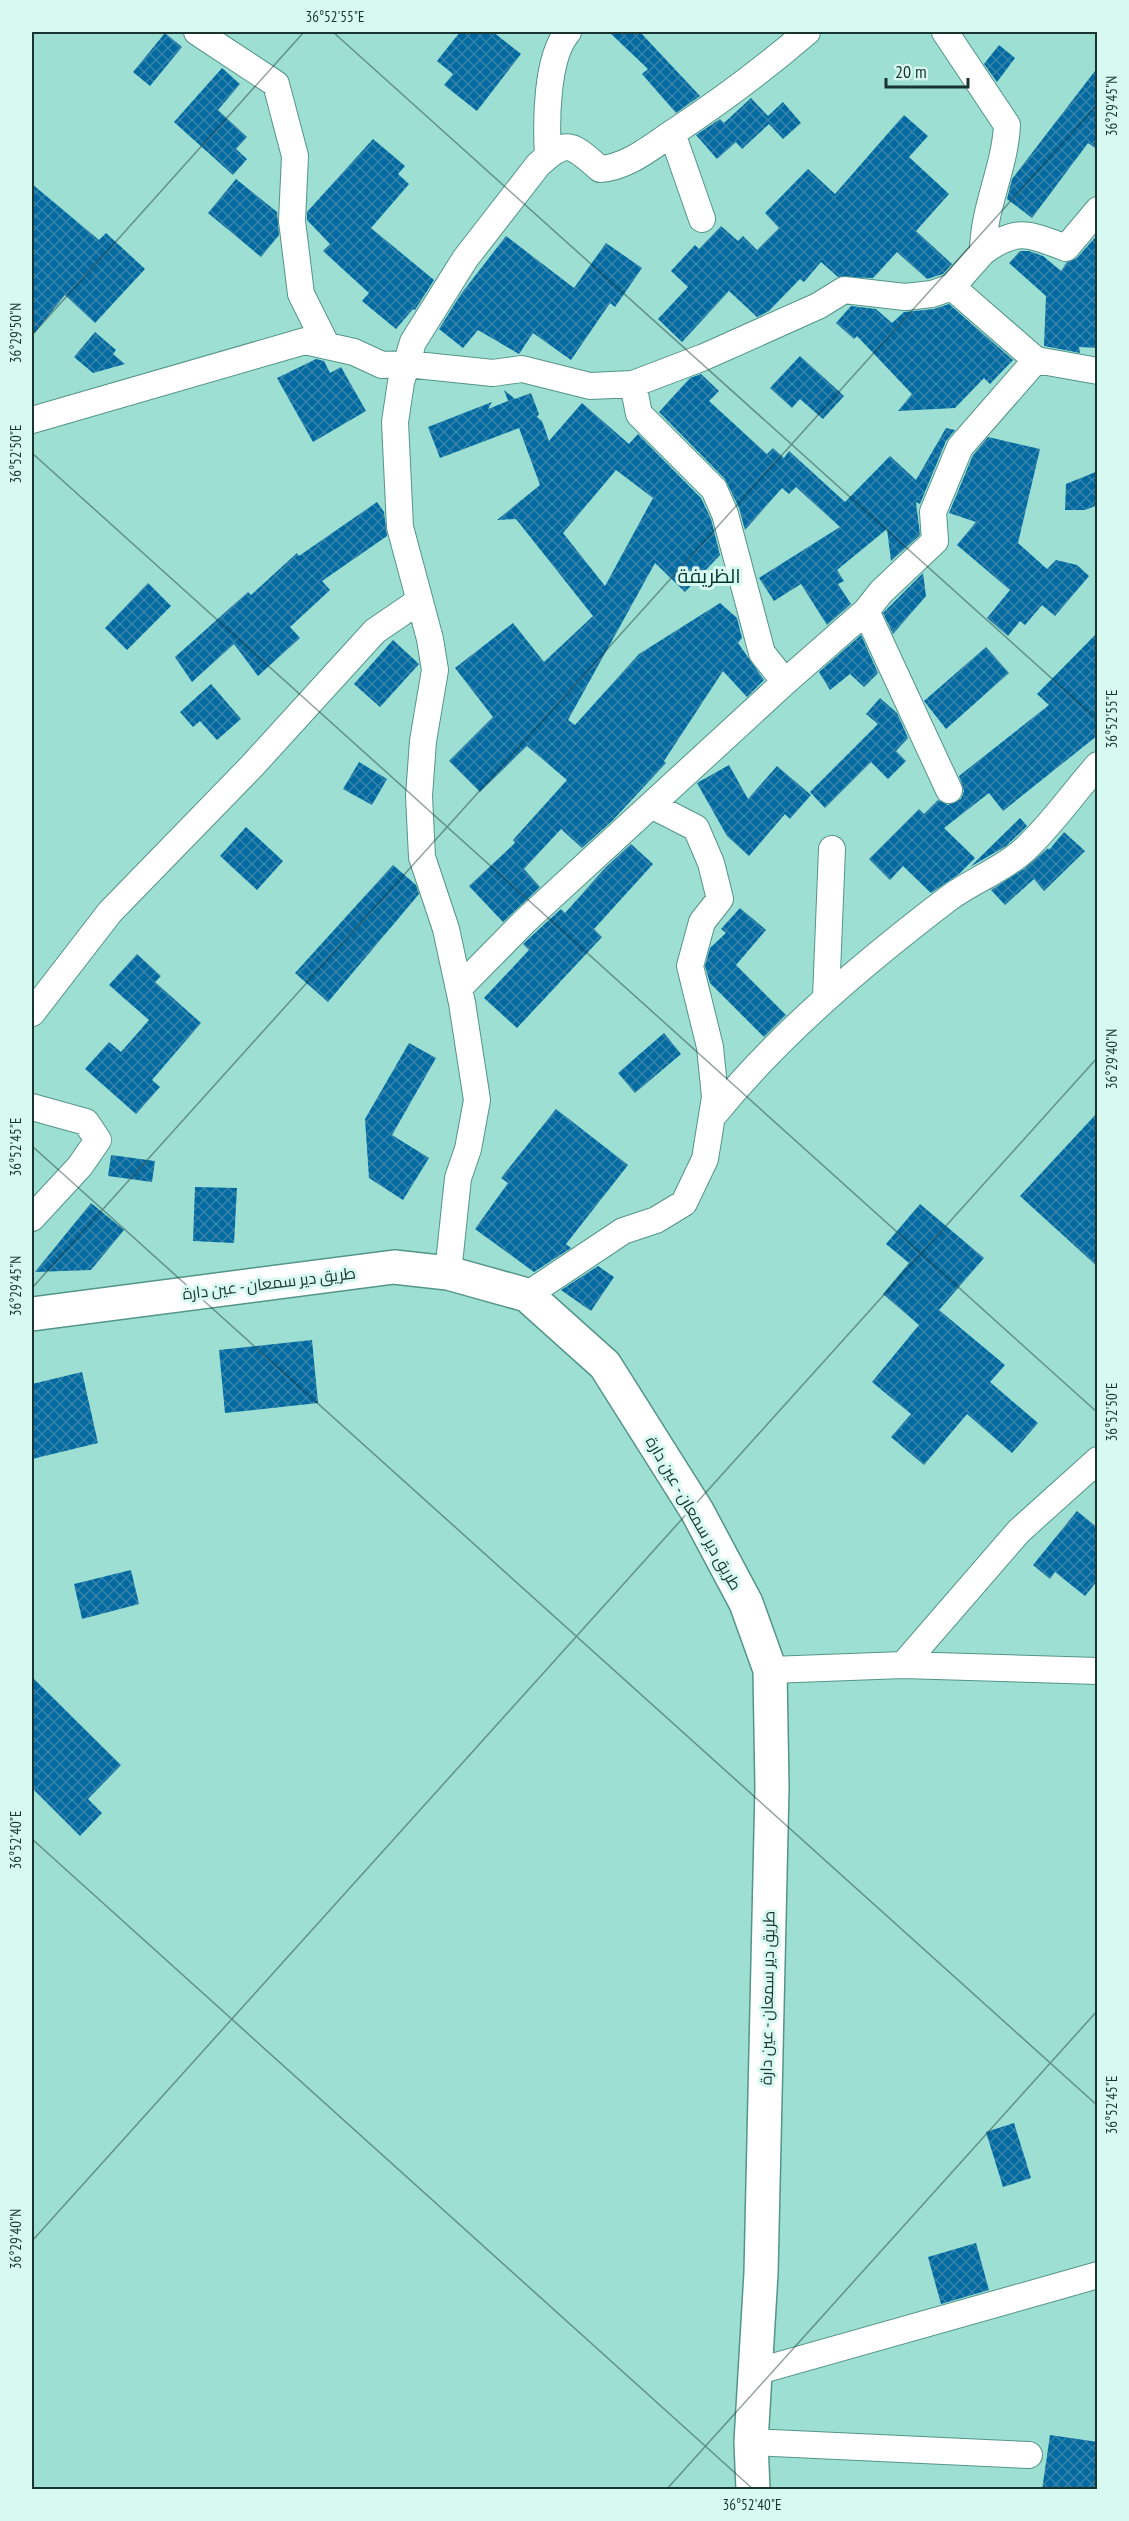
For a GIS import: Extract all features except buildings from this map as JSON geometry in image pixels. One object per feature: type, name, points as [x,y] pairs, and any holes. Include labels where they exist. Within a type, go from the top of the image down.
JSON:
[{"type":"main road","name":"طريق دير سمعان - عين دارة","points":[[32,1314],[394,1267],[448,1273],[527,1294],[605,1365],[697,1510],[746,1603],[770,1670],[772,1787],[761,2274],[751,2442],[753,2490]]},
{"type":"street","points":[[197,32],[276,84],[295,156],[292,221],[301,294],[327,346]]},
{"type":"street","points":[[548,156],[546,122],[554,62],[560,41],[568,32]]},
{"type":"street","points":[[448,1273],[458,1178],[468,1149],[477,1100],[459,988],[446,929],[422,857],[418,796],[423,741],[435,670],[430,639],[400,527],[395,422],[400,382],[413,342],[465,259],[548,156],[558,147],[568,146],[578,149],[600,169],[614,168],[640,155],[747,82],[807,32]]},
{"type":"street","points":[[945,32],[1007,125],[1006,141],[983,229],[983,252]]},
{"type":"street","points":[[672,134],[702,219]]},
{"type":"street","points":[[32,420],[305,341],[354,352],[382,365],[406,364],[493,373],[522,369],[590,386],[633,384],[704,357],[818,306],[844,290],[905,297],[932,294],[952,287],[983,252],[1001,238],[1015,235],[1037,237],[1066,248],[1098,210]]},
{"type":"street","points":[[952,287],[1036,360],[1098,371]]},
{"type":"street","points":[[459,988],[525,921],[653,806],[785,682],[866,611],[881,592],[935,541],[933,512],[960,447],[1036,360]]},
{"type":"street","points":[[633,384],[639,414],[714,489],[725,514],[762,653],[785,682]]},
{"type":"street","points":[[32,1014],[126,896],[252,766],[375,631],[418,601]]},
{"type":"street","points":[[866,611],[949,790]]},
{"type":"street","points":[[712,1117],[751,1068],[784,1040],[826,997],[952,896],[1022,852],[1098,765]]},
{"type":"street","points":[[527,1294],[623,1231],[656,1220],[684,1203],[705,1159],[715,1097],[710,1047],[690,966],[702,922],[720,899],[711,863],[696,828],[653,806]]},
{"type":"street","points":[[826,997],[832,849]]},
{"type":"street","points":[[32,1107],[86,1122],[98,1140],[80,1166],[32,1218]]},
{"type":"street","points":[[903,1665],[1019,1530],[1098,1460]]},
{"type":"street","points":[[770,1670],[903,1665],[1098,1671]]},
{"type":"street","points":[[755,2372],[1098,2275]]},
{"type":"street","points":[[751,2442],[1029,2455]]},
{"type":"district","name":"الظريفة","points":[[709,576]]}]
